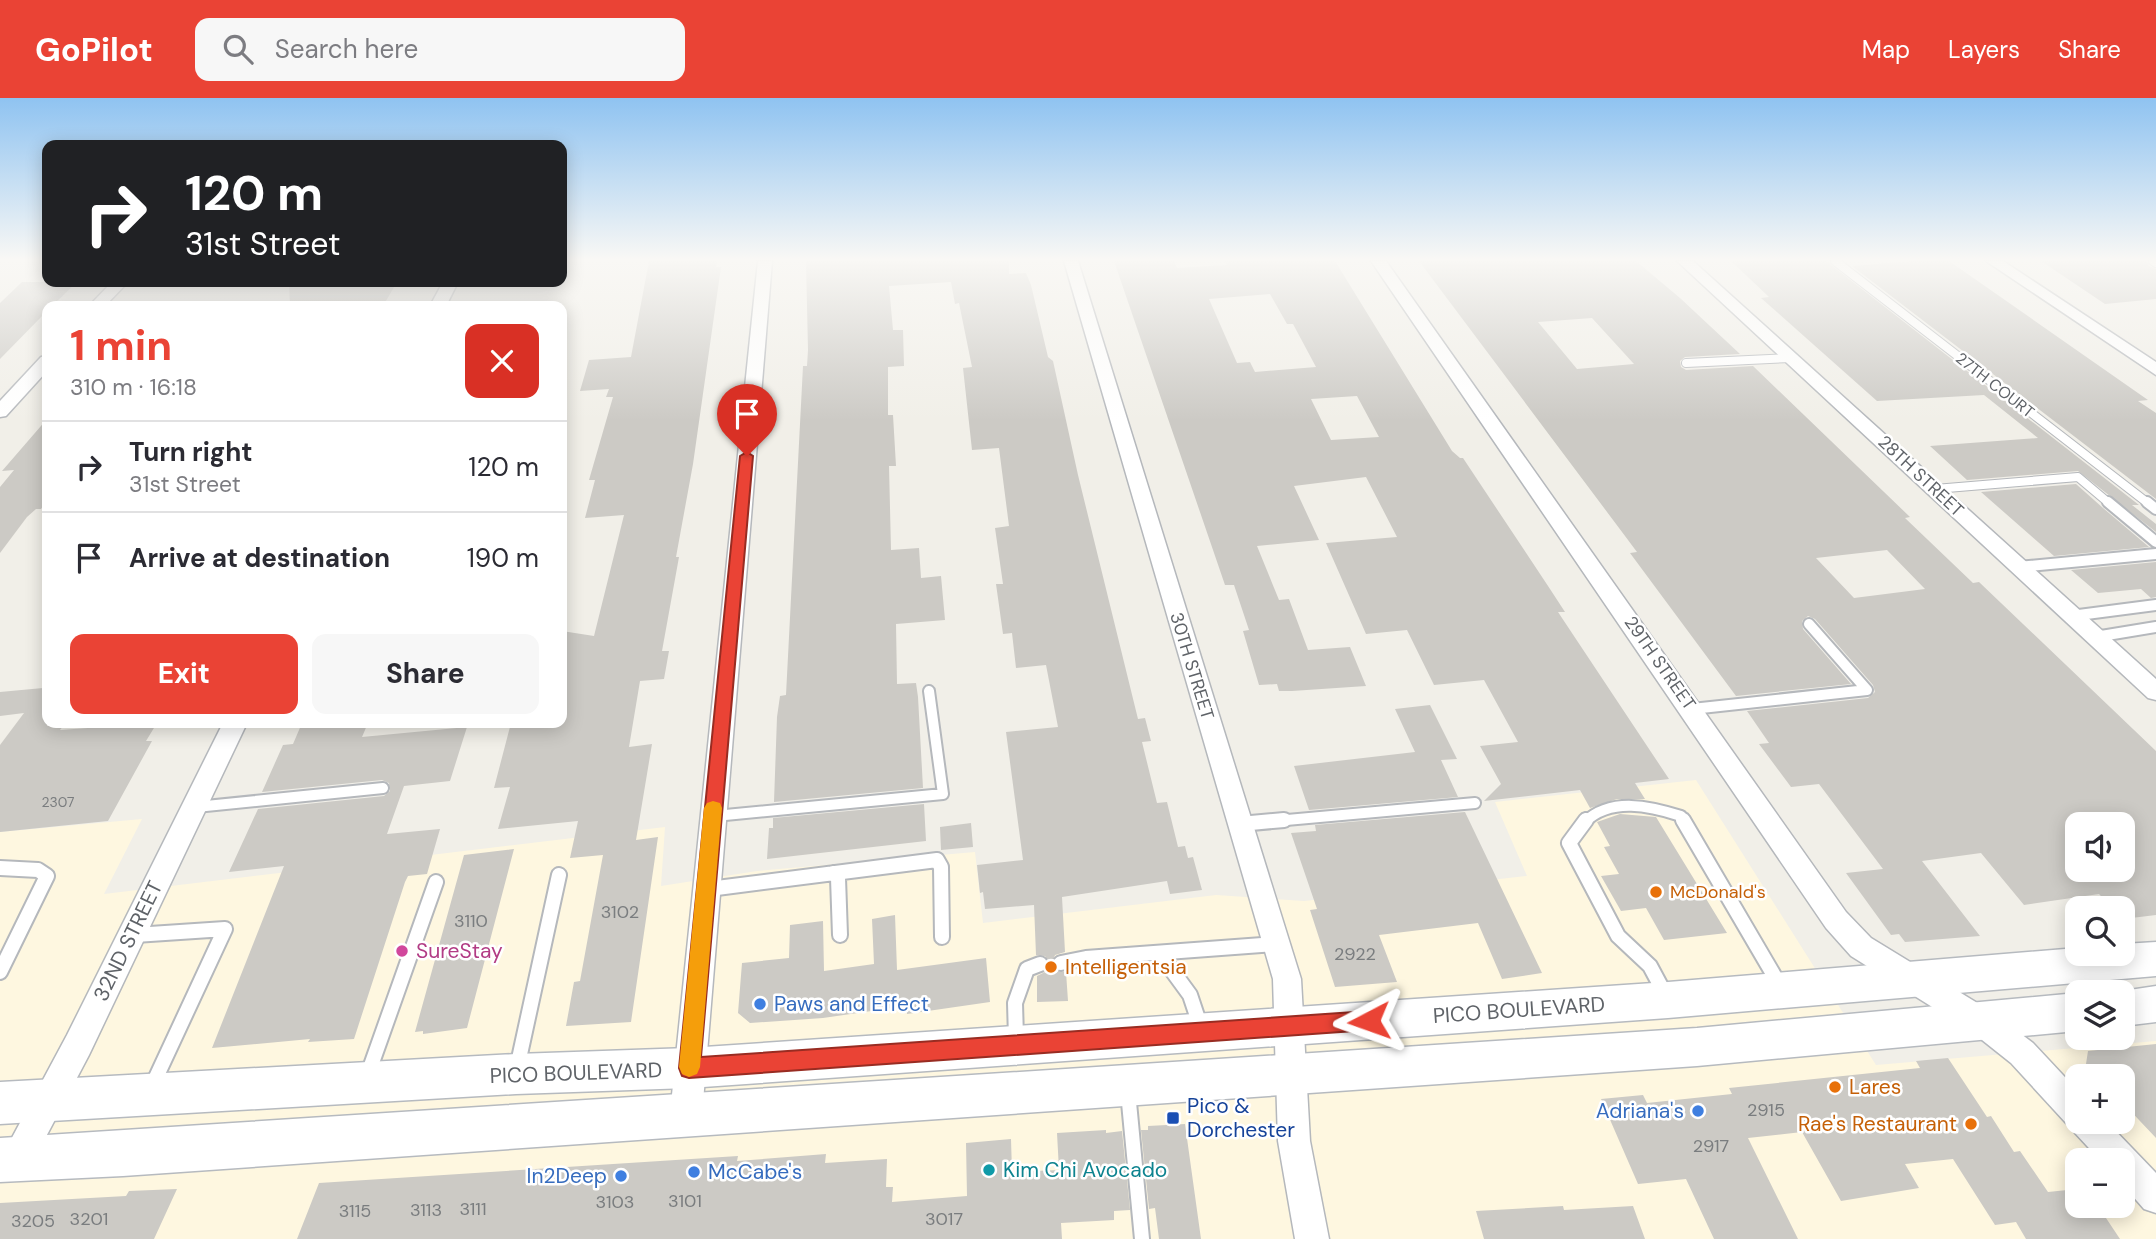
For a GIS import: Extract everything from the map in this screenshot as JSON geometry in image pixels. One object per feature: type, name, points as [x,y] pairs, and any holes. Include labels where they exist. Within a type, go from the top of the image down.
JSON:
[{"type":"main road","name":"PICO BOULEVARD","points":[[0,1103],[516,1074],[689,1068],[1668,1000],[2156,959]]},
{"type":"main road","points":[[2135,1007],[2156,1004]]},
{"type":"main road","points":[[9,1159],[123,1154],[1672,1049],[2065,1013]]},
{"type":"street","points":[[686,1114],[760,314]]},
{"type":"street","name":"30TH STREET","points":[[1087,314],[1286,979],[1294,1141],[1312,1239]]},
{"type":"street","name":"29TH STREET","points":[[1415,314],[1836,920],[1861,947],[1982,1022],[2022,1053],[2065,1099]]},
{"type":"street","name":"28TH STREET","points":[[1742,314],[2156,692]]},
{"type":"street","points":[[2073,314],[2156,370]]},
{"type":"street","points":[[0,412],[42,366]]},
{"type":"street","name":"32ND STREET","points":[[9,1159],[48,1101],[232,728]]},
{"type":"street","points":[[2097,1134],[2110,1148]]},
{"type":"street","points":[[2135,1175],[2156,1197]]},
{"type":"lane","name":"27TH COURT","points":[[1904,314],[2156,509]]},
{"type":"lane","points":[[1686,363],[1790,358]]},
{"type":"lane","points":[[1935,489],[2078,477],[2156,542]]},
{"type":"lane","points":[[2018,567],[2156,554]]},
{"type":"lane","points":[[2071,615],[2156,605]]},
{"type":"lane","points":[[1692,709],[1867,690],[1809,624]]},
{"type":"lane","points":[[2095,637],[2156,627]]},
{"type":"lane","points":[[713,817],[943,793],[929,691]]},
{"type":"lane","points":[[193,808],[383,788]]},
{"type":"lane","points":[[1240,824],[1475,803]]},
{"type":"lane","points":[[1668,1000],[1650,966],[1618,936],[1569,843],[1577,826],[1605,808],[1638,805],[1681,816],[1783,991]]},
{"type":"lane","points":[[706,889],[937,860],[941,867],[942,937]]},
{"type":"lane","points":[[0,868],[38,870],[47,876],[0,972]]},
{"type":"lane","points":[[833,873],[838,878],[840,935]]},
{"type":"lane","points":[[516,1074],[559,875]]},
{"type":"lane","points":[[365,1083],[436,881]]},
{"type":"lane","points":[[131,935],[225,929],[148,1096]]},
{"type":"lane","points":[[1061,963],[1086,958],[1276,944]]},
{"type":"lane","points":[[1160,954],[1184,982],[1195,1002],[1201,1031]]},
{"type":"lane","points":[[1016,1045],[1015,1003],[1027,969],[1040,964]]},
{"type":"lane","points":[[1127,1086],[1142,1239]]},
{"type":"shaded area","points":[[1696,780],[1876,1065],[2065,1049],[2135,1050],[2135,1043],[2156,1041],[2156,1239],[0,1239],[0,832],[142,819],[104,894],[665,827],[661,886],[757,871],[975,852],[983,923],[1216,895],[1304,901],[1527,876],[1495,802]]},
{"type":"building","points":[[0,314],[42,314],[42,316],[0,359]]},
{"type":"building","points":[[639,314],[714,314],[693,464],[676,557],[679,557],[662,651],[669,651],[664,679],[640,681],[629,747],[652,744],[636,840],[658,837],[631,1022],[566,1026],[574,982],[580,981],[603,855],[570,858],[578,821],[498,829],[510,787],[494,788],[510,728],[567,728],[567,632],[594,636],[624,515],[585,518],[595,480],[589,480],[613,397],[606,397],[609,389],[580,391],[589,360],[631,357]]},
{"type":"building","points":[[807,314],[892,314],[893,330],[903,330],[904,366],[888,367],[888,415],[893,415],[896,466],[889,466],[891,550],[919,548],[921,578],[941,576],[945,620],[896,624],[897,684],[916,683],[923,788],[774,802],[777,717],[780,696],[786,695],[803,366],[807,366]]},
{"type":"building","points":[[961,314],[1038,314],[1048,357],[1053,361],[1138,719],[1145,718],[1151,741],[1142,742],[1157,803],[1167,802],[1178,847],[1185,846],[1188,858],[1193,857],[1202,890],[1170,894],[1167,881],[1062,897],[1065,952],[1055,955],[1052,964],[1057,972],[1066,972],[1068,1001],[1037,1002],[1037,976],[1047,971],[1050,965],[1045,956],[1036,955],[1034,905],[985,909],[983,892],[980,893],[977,865],[1023,860],[1006,732],[1058,727],[1046,665],[1016,668],[1012,633],[1003,634],[996,584],[1003,584],[995,528],[1009,526],[999,448],[972,450],[963,368],[972,367]]},
{"type":"building","points":[[1132,314],[1216,314],[1237,363],[1250,362],[1255,372],[1316,367],[1293,324],[1287,324],[1281,314],[1368,314],[1452,451],[1463,458],[1550,589],[1565,612],[1558,612],[1669,779],[1635,783],[1645,799],[1617,799],[1590,808],[1580,790],[1484,801],[1501,784],[1480,746],[1518,742],[1484,680],[1434,685],[1407,630],[1366,634],[1326,543],[1397,537],[1366,477],[1294,486],[1319,540],[1257,546],[1279,600],[1289,599],[1308,650],[1350,647],[1366,686],[1279,691],[1277,684],[1259,685],[1243,631],[1249,630],[1234,585],[1225,585]],"holes":[[[1357,396],[1379,437],[1331,440],[1311,399]]]},
{"type":"building","points":[[1459,314],[1697,314],[1740,354],[1685,357],[1680,361],[1681,367],[1686,370],[1753,366],[1910,517],[1905,518],[1973,583],[1979,582],[2156,751],[2156,915],[2135,918],[2135,896],[2065,896],[2065,899],[2024,905],[1981,853],[1922,861],[1980,936],[1905,942],[1899,934],[1891,935],[1846,873],[1883,869],[1819,784],[1791,787],[1759,744],[1769,743],[1747,711],[1868,698],[1875,692],[1873,685],[1815,619],[1808,616],[1802,621],[1803,629],[1851,684],[1736,696],[1630,553],[1637,552]],"holes":[[[1592,318],[1634,364],[1577,369],[1538,322]],[[1887,550],[1925,589],[1854,598],[1816,558]]]},
{"type":"building","points":[[1779,314],[1894,314],[2139,505],[2132,505],[2156,524],[2156,532],[2078,471],[1967,480],[1930,446],[2038,438],[1984,395],[1877,401]]},
{"type":"building","points":[[1915,314],[2025,314],[2148,400],[2138,401],[2156,413],[2156,499]]},
{"type":"building","points":[[42,425],[42,508],[27,517],[0,553],[0,487],[14,470],[2,471]]},
{"type":"building","points":[[2076,484],[2149,547],[2054,556],[1981,492]]},
{"type":"building","points":[[2156,562],[2156,597],[2151,598],[2141,589],[2098,593],[2071,570]]},
{"type":"building","points":[[42,688],[42,728],[154,728],[146,741],[152,741],[108,821],[0,832],[0,745],[24,713],[0,716],[0,692]]},
{"type":"building","points":[[1430,705],[1457,759],[1441,760],[1458,797],[1309,810],[1294,766],[1415,752],[1395,709]]},
{"type":"building","points":[[300,728],[366,728],[362,737],[467,728],[450,781],[404,786],[387,834],[440,829],[427,874],[408,876],[405,882],[354,1039],[308,1042],[310,1039],[212,1048],[284,866],[229,872],[258,809],[384,796],[390,791],[389,783],[382,780],[262,792],[283,745],[293,744]]},
{"type":"building","points":[[924,804],[926,841],[767,859],[769,828],[773,828],[773,818]]},
{"type":"building","points":[[1465,812],[1542,973],[1502,979],[1478,923],[1379,935],[1397,982],[1335,987],[1310,910],[1317,909],[1291,833],[1316,831],[1315,825]]},
{"type":"building","name":"McDonald's","points":[[1620,814],[1656,817],[1727,933],[1664,940],[1646,908],[1621,911],[1601,876],[1619,874],[1604,847],[1610,846],[1597,822]]},
{"type":"building","points":[[971,823],[973,847],[941,850],[940,827]]},
{"type":"building","points":[[514,849],[467,1028],[423,1034],[423,1031],[415,1032],[464,855]]},
{"type":"building","points":[[895,915],[897,970],[986,958],[990,1002],[907,1014],[906,1006],[823,1018],[750,1023],[738,1013],[742,963],[789,958],[790,925],[823,921],[824,971],[874,964],[872,919]]},
{"type":"building","points":[[2156,1044],[2156,1138],[2135,1116],[2135,1064],[2086,1064],[2088,1051],[2135,1050],[2135,1046]]},
{"type":"building","points":[[1948,1058],[1987,1117],[1991,1116],[2014,1152],[2020,1151],[2048,1192],[2065,1190],[2065,1218],[2106,1218],[2120,1239],[2026,1239],[2016,1222],[1995,1225],[1953,1159],[1905,1164],[1919,1188],[1841,1201],[1802,1132],[1748,1138],[1798,1239],[1714,1239],[1686,1179],[1638,1184],[1601,1099],[1643,1095],[1647,1103],[1732,1094],[1729,1088],[1920,1068],[1916,1061]]},
{"type":"building","points":[[1185,1124],[1201,1239],[1159,1239],[1155,1208],[1149,1209],[1141,1130],[1148,1130],[1148,1126]]},
{"type":"building","points":[[1106,1130],[1106,1133],[1122,1131],[1130,1210],[1114,1211],[1114,1220],[1061,1223],[1062,1239],[297,1239],[319,1183],[738,1156],[737,1161],[826,1154],[825,1163],[887,1159],[886,1187],[893,1187],[892,1202],[967,1196],[966,1143],[1011,1139],[1012,1172],[1059,1170],[1057,1133]]},
{"type":"building","points":[[177,1189],[154,1239],[0,1239],[0,1203],[126,1196],[129,1191]]},
{"type":"building","points":[[1563,1206],[1564,1210],[1633,1206],[1645,1239],[1484,1239],[1476,1211]]},
{"type":"slow traffic","points":[[689,1067],[713,808]]},
{"type":"place","name":"McDonald's","points":[[1656,892]]},
{"type":"place","name":"SureStay","points":[[402,951]]},
{"type":"place","name":"Intelligentsia","points":[[1051,967]]},
{"type":"place","name":"Paws and Effect","points":[[760,1004]]},
{"type":"place","name":"Lares","points":[[1835,1087]]},
{"type":"place","name":"Adriana's","points":[[1698,1111]]},
{"type":"place","name":"Pico & Dorchester","points":[[1173,1118]]},
{"type":"place","name":"Rae's Restaurant","points":[[1971,1124]]},
{"type":"place","name":"Kim Chi Avocado","points":[[989,1170]]},
{"type":"place","name":"McCabe's","points":[[694,1172]]},
{"type":"place","name":"In2Deep","points":[[621,1176]]},
{"type":"route","points":[[747,456],[689,1068],[1369,1021]]}]
